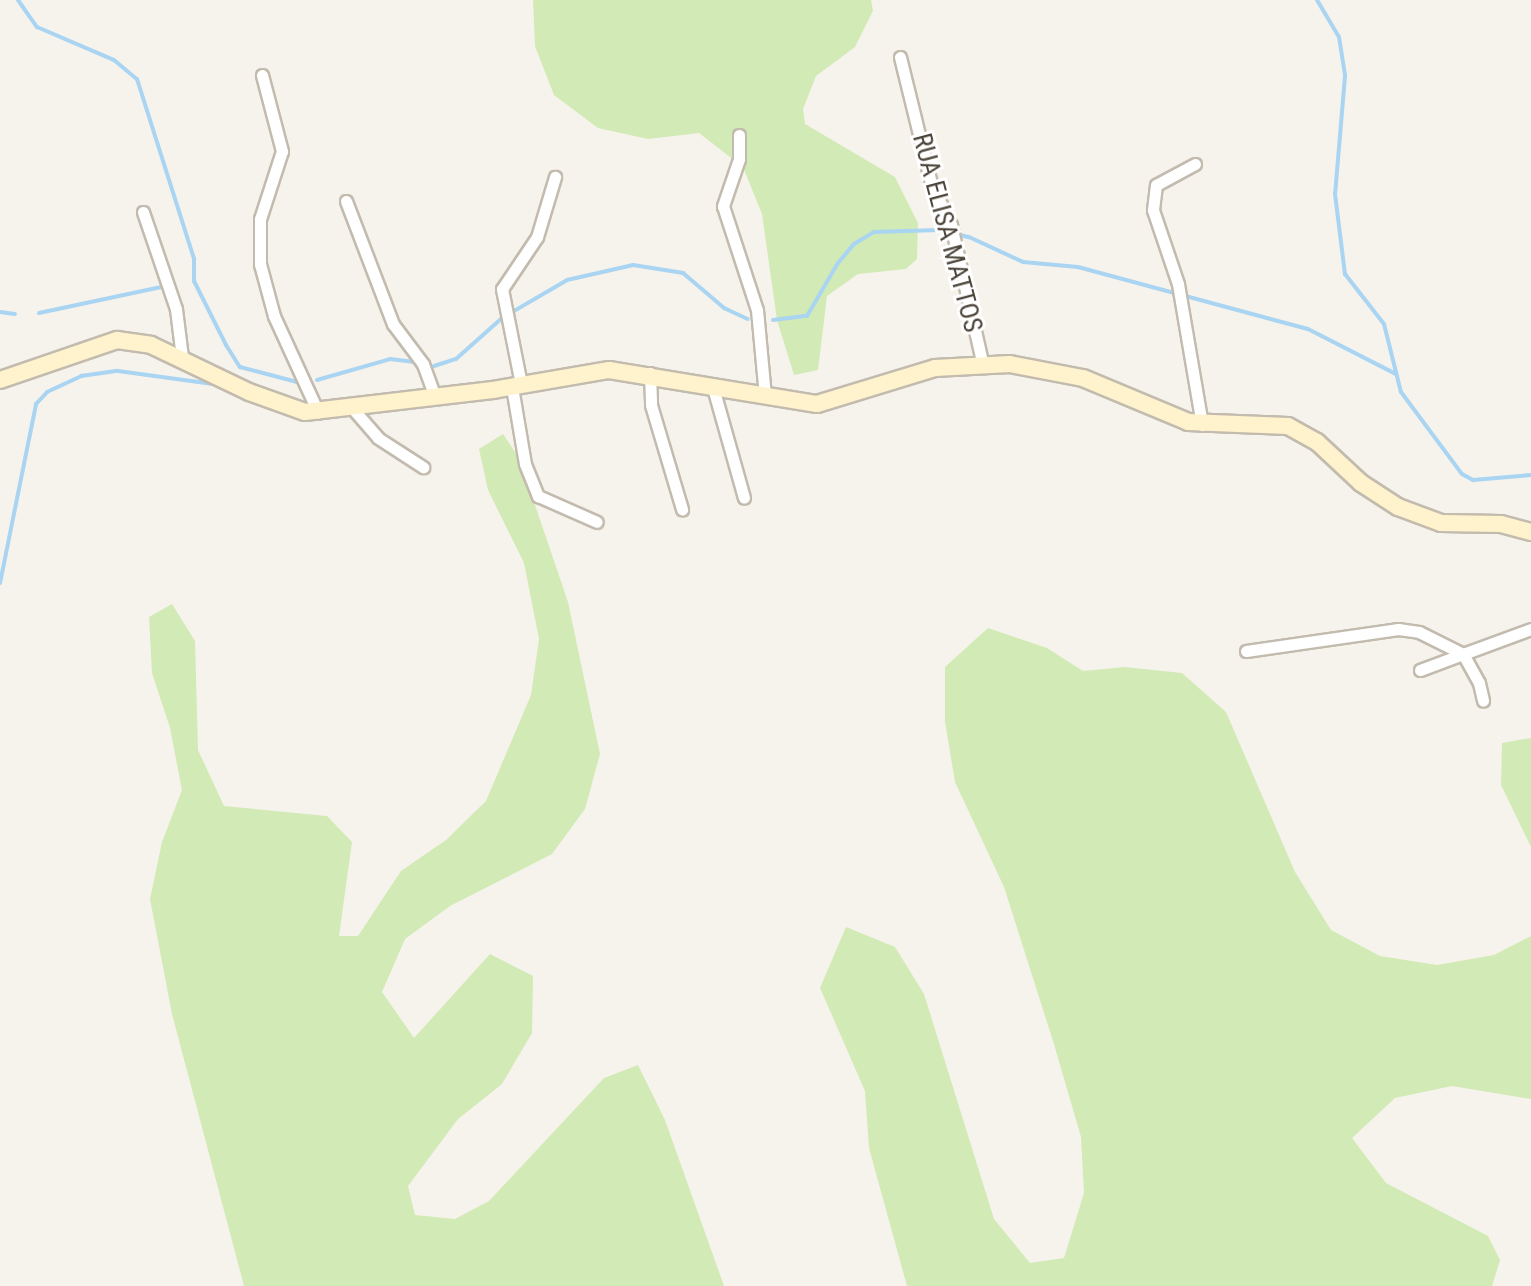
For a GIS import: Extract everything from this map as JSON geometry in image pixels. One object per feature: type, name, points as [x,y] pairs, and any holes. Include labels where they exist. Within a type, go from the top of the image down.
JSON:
[{"type":"street","name":"RUA ELISA MATTOS","points":[[900,57],[933,190],[951,225],[982,362]]},
{"type":"street","points":[[262,75],[282,151],[260,219],[260,264],[274,316],[318,412]]},
{"type":"street","points":[[739,135],[739,159],[723,206],[757,310],[765,397]]},
{"type":"street","points":[[1195,164],[1163,179],[1153,193],[1155,225],[1178,284],[1202,425]]},
{"type":"street","points":[[555,177],[537,237],[503,283],[525,464],[538,496],[597,522]]},
{"type":"street","points":[[346,201],[393,324],[423,364],[435,397]]},
{"type":"street","points":[[143,212],[176,309],[182,357]]},
{"type":"street","points":[[0,380],[117,340],[182,357],[271,402],[318,412],[516,386],[609,370],[712,383],[798,404],[833,402],[935,368],[982,362],[1083,378],[1202,425],[1288,426],[1317,442],[1379,496],[1410,512],[1441,523],[1501,524],[1531,532]]},
{"type":"street","points":[[650,373],[651,405],[682,509]]},
{"type":"street","points":[[712,383],[744,498]]},
{"type":"street","points":[[353,409],[378,438],[423,467]]},
{"type":"street","points":[[1246,651],[1398,629],[1419,632],[1463,654],[1483,701]]},
{"type":"street","points":[[1420,670],[1531,629]]},
{"type":"green space","points":[[533,0],[871,0],[873,11],[855,47],[816,76],[803,109],[805,124],[895,177],[918,223],[917,259],[906,269],[858,274],[827,296],[818,370],[794,375],[777,320],[762,214],[743,167],[699,133],[648,139],[598,128],[554,95],[535,46]]},
{"type":"green space","points":[[503,434],[519,458],[568,602],[600,754],[585,809],[552,854],[450,906],[405,939],[382,992],[414,1038],[490,954],[533,976],[532,1033],[502,1084],[458,1119],[408,1186],[415,1215],[455,1219],[489,1201],[604,1078],[638,1065],[665,1120],[724,1286],[244,1286],[172,1014],[150,899],[162,842],[182,790],[170,728],[152,673],[149,617],[172,604],[195,641],[198,750],[224,806],[327,816],[352,842],[339,936],[358,936],[401,871],[446,840],[486,801],[531,695],[539,639],[524,563],[488,490],[479,449]]},
{"type":"green space","points":[[988,628],[1047,648],[1083,671],[1125,667],[1182,673],[1226,712],[1295,872],[1331,930],[1380,956],[1437,965],[1494,955],[1531,936],[1531,1099],[1452,1086],[1395,1098],[1352,1138],[1386,1183],[1488,1236],[1500,1260],[1492,1286],[907,1286],[869,1148],[865,1091],[820,988],[846,927],[895,947],[924,994],[994,1219],[1030,1263],[1064,1258],[1084,1193],[1081,1137],[1053,1041],[1004,887],[955,782],[945,722],[945,667]]},
{"type":"green space","points":[[1531,738],[1531,847],[1501,785],[1502,743]]},
{"type":"waterway","points":[[18,0],[37,27],[114,60],[137,79],[194,259],[194,281],[226,345],[240,367],[297,382]]},
{"type":"waterway","points":[[1317,0],[1339,37],[1345,76],[1335,194],[1345,274],[1384,324],[1401,392],[1462,474],[1473,480],[1531,475]]},
{"type":"waterway","points":[[773,320],[807,316],[838,263],[854,244],[874,232],[940,230],[969,237],[1023,262],[1078,267],[1308,329],[1396,374]]},
{"type":"waterway","points":[[434,366],[456,359],[502,318],[567,280],[633,265],[683,273],[724,308],[748,319]]},
{"type":"waterway","points":[[39,313],[161,287]]},
{"type":"waterway","points":[[0,312],[15,314]]},
{"type":"waterway","points":[[317,380],[390,359],[415,362]]},
{"type":"waterway","points":[[0,583],[36,404],[47,392],[81,376],[118,371],[213,384]]}]
